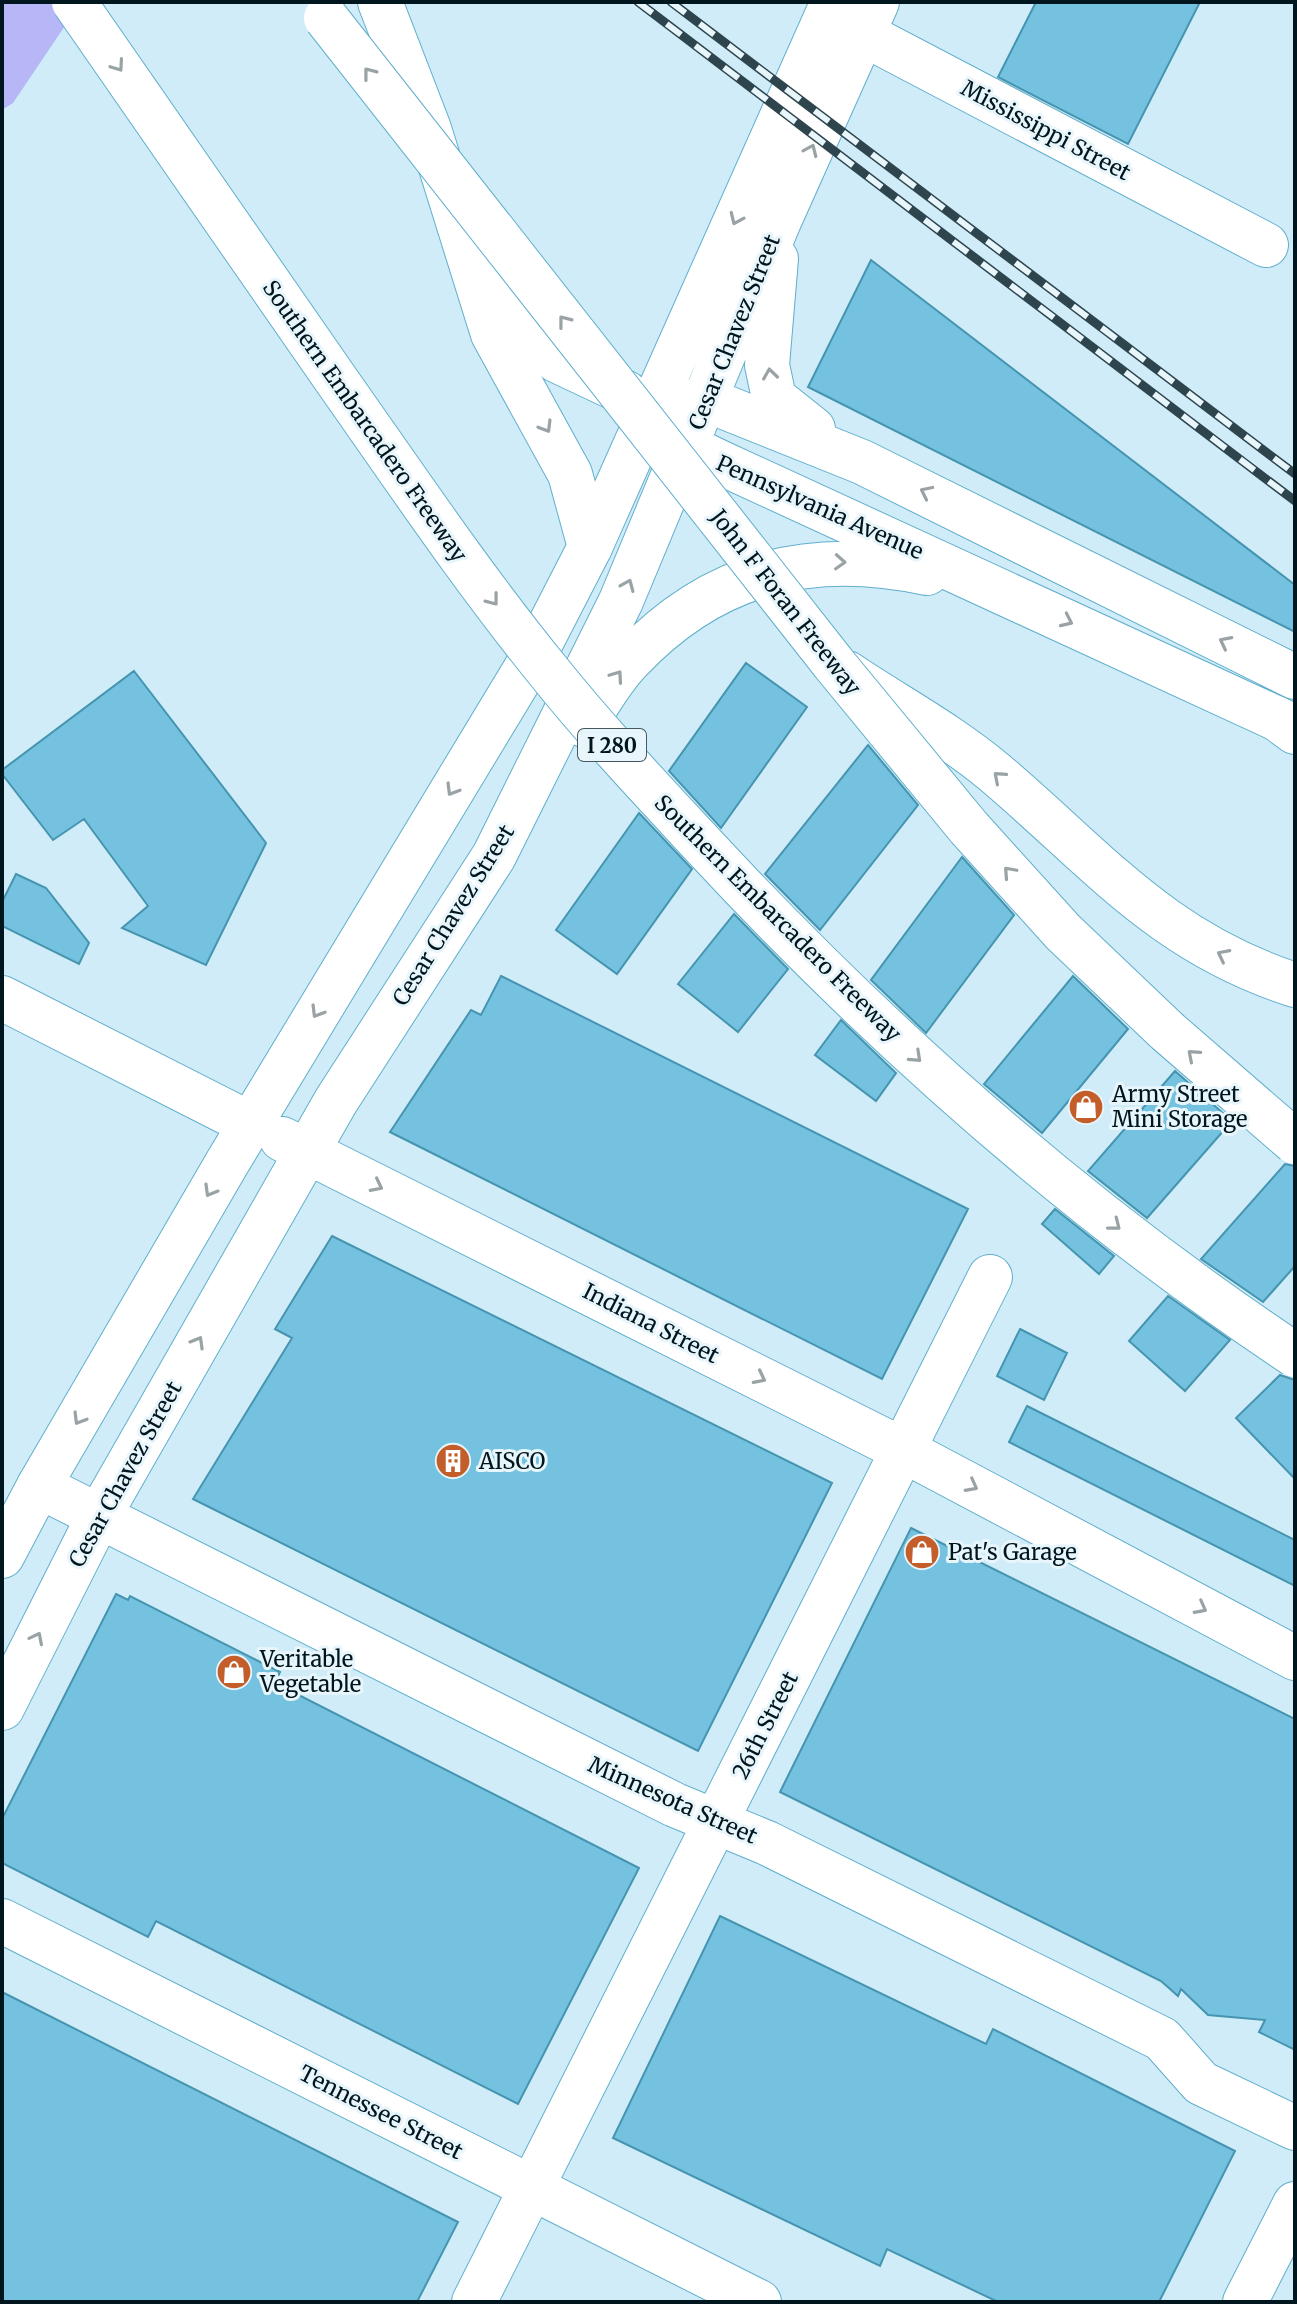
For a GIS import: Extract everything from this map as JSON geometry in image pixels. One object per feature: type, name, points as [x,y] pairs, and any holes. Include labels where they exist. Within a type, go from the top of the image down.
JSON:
[{"type":"main road","name":"Southern Embarcadero Freeway","points":[[74,2],[469,569],[550,674],[639,777],[821,967],[937,1077],[1044,1169],[1148,1251],[1295,1355]]},
{"type":"main road","points":[[380,2],[416,91],[493,334],[570,474],[590,547]]},
{"type":"main road","name":"John F Foran Freeway","points":[[320,10],[834,664],[969,828],[1063,932],[1167,1031],[1295,1142]]},
{"type":"main road","name":"Cesar Chavez Street","points":[[2,1708],[99,1516],[307,1151],[494,856],[621,601],[688,447],[779,221],[850,13]]},
{"type":"main road","name":"Cesar Chavez Street","points":[[2,1556],[39,1486],[250,1124],[537,650],[590,547],[651,405],[850,13]]},
{"type":"main road","name":"Mississippi Street","points":[[850,13],[1266,245]]},
{"type":"main road","points":[[779,221],[767,365],[774,398],[787,412],[862,462]]},
{"type":"main road","points":[[476,281],[556,360],[651,405],[707,400],[862,462],[1295,677]]},
{"type":"main road","name":"Pennsylvania Avenue","points":[[651,405],[688,447],[996,587],[1289,726]]},
{"type":"main road","points":[[494,856],[628,661],[685,610],[746,578],[825,561],[887,564],[996,587]]},
{"type":"main road","points":[[834,664],[992,770],[1121,888],[1182,935],[1251,969],[1295,985]]},
{"type":"main road","name":"Indiana Street","points":[[2,998],[903,1450],[1295,1658]]},
{"type":"main road","name":"26th Street","points":[[474,2302],[990,1277]]},
{"type":"main road","name":"Minnesota Street","points":[[39,1486],[675,1805],[767,1843],[1162,2039],[1201,2083],[1295,2128]]},
{"type":"main road","name":"Tennessee Street","points":[[2,1921],[759,2302]]},
{"type":"main road","points":[[1245,2302],[1295,2204]]},
{"type":"shaded area","points":[[2,2],[81,2],[13,103],[2,110]]},
{"type":"building","points":[[1036,2],[1200,2],[1128,144],[998,77]]},
{"type":"building","points":[[871,260],[1295,585],[1295,632],[808,387]]},
{"type":"building","points":[[746,663],[807,707],[721,828],[669,771]]},
{"type":"building","points":[[134,671],[266,843],[206,965],[122,928],[148,906],[84,819],[53,840],[2,774],[2,770]]},
{"type":"building","points":[[868,745],[918,805],[820,930],[765,874]]},
{"type":"building","points":[[639,813],[692,869],[617,974],[556,930]]},
{"type":"building","points":[[962,857],[1014,915],[926,1033],[871,980]]},
{"type":"building","points":[[16,874],[46,888],[89,943],[79,964],[2,926],[2,902]]},
{"type":"building","points":[[734,914],[788,969],[738,1032],[678,984]]},
{"type":"building","points":[[501,976],[968,1209],[882,1379],[390,1132],[471,1010],[481,1015]]},
{"type":"building","points":[[1073,976],[1128,1029],[1042,1133],[984,1084]]},
{"type":"building","points":[[841,1020],[896,1073],[876,1101],[815,1055]]},
{"type":"building","points":[[1175,1071],[1232,1121],[1147,1218],[1088,1171]]},
{"type":"building","points":[[1285,1164],[1295,1166],[1295,1266],[1263,1302],[1201,1259]]},
{"type":"building","points":[[1055,1209],[1114,1256],[1099,1274],[1042,1224]]},
{"type":"building","points":[[332,1236],[832,1483],[698,1751],[193,1499],[292,1338],[275,1329]]},
{"type":"building","points":[[1168,1296],[1230,1340],[1185,1391],[1129,1341]]},
{"type":"building","points":[[1020,1329],[1067,1353],[1044,1400],[997,1376]]},
{"type":"building","points":[[1280,1375],[1295,1380],[1295,1479],[1236,1418]]},
{"type":"building","points":[[1027,1406],[1295,1540],[1295,1586],[1009,1442]]},
{"type":"building","points":[[911,1528],[1295,1719],[1295,2050],[1259,2032],[1265,2020],[1208,2015],[1181,1989],[1178,1996],[1161,1981],[780,1792]]},
{"type":"building","points":[[116,1594],[128,1600],[130,1596],[280,1672],[275,1683],[639,1868],[518,2104],[156,1921],[148,1937],[2,1863],[2,1819]]},
{"type":"building","points":[[720,1916],[986,2044],[993,2029],[1235,2151],[1159,2302],[998,2302],[887,2249],[880,2266],[613,2138]]},
{"type":"building","points":[[2,1992],[458,2222],[417,2302],[2,2302]]},
{"type":"railway","points":[[638,2],[1295,501]]},
{"type":"railway","points":[[671,2],[1295,474]]},
{"type":"place","name":"Army Street Mini Storage","points":[[1086,1107]]},
{"type":"place","name":"AISCO","points":[[453,1461]]},
{"type":"place","name":"Pat's Garage","points":[[922,1552]]},
{"type":"place","name":"Veritable Vegetable","points":[[234,1672]]}]
